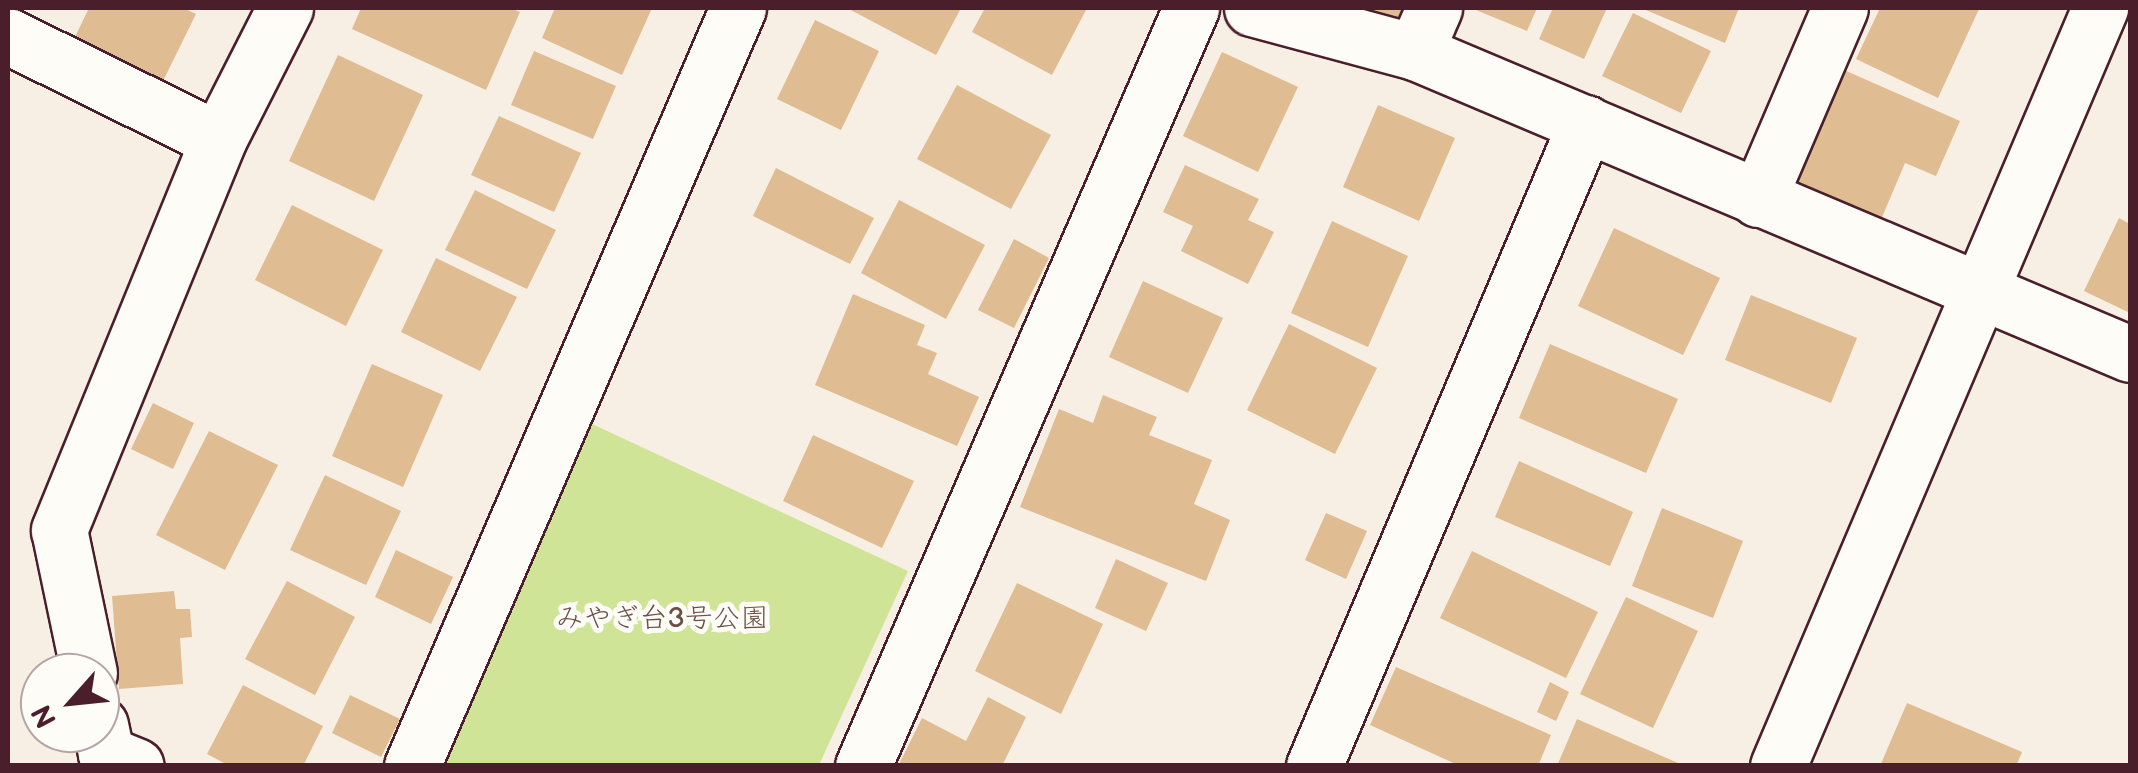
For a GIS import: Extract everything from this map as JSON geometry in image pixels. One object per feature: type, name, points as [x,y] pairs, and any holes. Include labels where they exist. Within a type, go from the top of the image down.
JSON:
[{"type":"street","points":[[85,653],[59,530],[218,140],[284,8]]},
{"type":"street","points":[[412,766],[738,8]]},
{"type":"street","points":[[864,766],[1191,8]]},
{"type":"street","points":[[1252,8],[1424,30],[1586,123],[2130,354]]},
{"type":"street","points":[[1758,198],[1840,8]]},
{"type":"street","points":[[1778,766],[1985,292],[2100,8]]},
{"type":"street","points":[[8,36],[218,140]]},
{"type":"street","points":[[1314,766],[1586,123]]},
{"type":"green space","name":"みやぎ台3号公園","points":[[590,423],[908,571],[819,765],[438,766]]},
{"type":"building","points":[[89,8],[183,8],[196,14],[163,81],[75,37]]},
{"type":"building","points":[[361,8],[510,8],[520,12],[486,90],[352,29]]},
{"type":"building","points":[[555,8],[652,8],[622,75],[542,38]]},
{"type":"building","points":[[847,8],[961,8],[936,55]]},
{"type":"building","points":[[985,8],[1087,8],[1052,75],[972,32]]},
{"type":"building","points":[[1334,8],[1409,8],[1396,36]]},
{"type":"building","points":[[1471,8],[1537,8],[1527,31]]},
{"type":"building","points":[[1553,8],[1607,8],[1584,59],[1539,39]]},
{"type":"building","points":[[1641,8],[1739,8],[1725,43]]},
{"type":"building","points":[[1880,8],[1979,9],[1938,98],[1856,59]]},
{"type":"building","points":[[1633,13],[1711,51],[1681,113],[1602,76]]},
{"type":"building","points":[[815,20],[879,51],[841,130],[777,99]]},
{"type":"building","points":[[534,51],[616,86],[593,139],[511,105]]},
{"type":"building","points":[[1222,52],[1298,87],[1258,172],[1183,136]]},
{"type":"building","points":[[338,55],[423,95],[374,201],[289,161]]},
{"type":"building","points":[[1844,70],[1960,121],[1936,176],[1905,163],[1880,222],[1793,184]]},
{"type":"building","points":[[957,85],[1051,135],[1011,209],[917,159]]},
{"type":"building","points":[[1378,105],[1455,138],[1419,221],[1343,187]]},
{"type":"building","points":[[499,116],[581,153],[554,212],[471,175]]},
{"type":"building","points":[[1185,165],[1259,199],[1248,220],[1274,232],[1248,284],[1181,251],[1193,226],[1163,212]]},
{"type":"building","points":[[776,168],[874,218],[850,264],[753,216]]},
{"type":"building","points":[[475,190],[556,230],[527,289],[445,250]]},
{"type":"building","points":[[899,200],[985,245],[946,319],[861,273]]},
{"type":"building","points":[[292,205],[383,250],[346,326],[255,280]]},
{"type":"building","points":[[2119,218],[2130,224],[2130,313],[2084,291]]},
{"type":"building","points":[[1332,221],[1408,256],[1368,347],[1291,313]]},
{"type":"building","points":[[1614,228],[1720,278],[1683,355],[1578,306]]},
{"type":"building","points":[[1014,239],[1049,258],[1014,328],[978,310]]},
{"type":"building","points":[[436,258],[517,297],[480,371],[401,332]]},
{"type":"building","points":[[1143,281],[1223,318],[1188,393],[1109,357]]},
{"type":"building","points":[[853,294],[925,325],[917,345],[937,353],[928,374],[979,397],[957,446],[815,385]]},
{"type":"building","points":[[1751,295],[1857,338],[1831,403],[1725,360]]},
{"type":"building","points":[[1289,324],[1377,368],[1335,454],[1247,410]]},
{"type":"building","points":[[1550,344],[1678,399],[1646,473],[1519,418]]},
{"type":"building","points":[[372,364],[443,395],[403,487],[332,456]]},
{"type":"building","points":[[1103,395],[1157,417],[1149,435],[1212,460],[1194,504],[1230,520],[1206,581],[1020,507],[1059,409],[1093,423]]},
{"type":"building","points":[[153,403],[194,423],[173,469],[131,449]]},
{"type":"building","points":[[209,431],[278,465],[225,570],[156,535]]},
{"type":"building","points":[[813,435],[914,481],[882,548],[783,501]]},
{"type":"building","points":[[1519,461],[1633,512],[1610,566],[1495,517]]},
{"type":"building","points":[[325,475],[401,511],[366,585],[290,550]]},
{"type":"building","points":[[1662,508],[1743,541],[1713,618],[1632,586]]},
{"type":"building","points":[[1326,513],[1367,531],[1346,579],[1305,560]]},
{"type":"building","points":[[396,550],[453,577],[431,624],[375,597]]},
{"type":"building","points":[[1472,551],[1598,612],[1566,678],[1440,618]]},
{"type":"building","points":[[1116,559],[1168,583],[1146,631],[1095,608]]},
{"type":"building","points":[[287,581],[355,617],[315,695],[245,659]]},
{"type":"building","points":[[1017,583],[1103,624],[1061,714],[975,671]]},
{"type":"building","points":[[174,591],[176,609],[190,609],[192,637],[180,638],[183,684],[120,689],[120,653],[116,653],[112,596]]},
{"type":"building","points":[[1626,597],[1698,631],[1653,728],[1580,694]]},
{"type":"building","points":[[1396,667],[1551,735],[1538,766],[1460,766],[1370,725]]},
{"type":"building","points":[[1550,682],[1569,692],[1556,721],[1537,712]]},
{"type":"building","points":[[243,685],[323,726],[303,766],[230,766],[207,754]]},
{"type":"building","points":[[350,695],[400,719],[381,757],[332,733]]},
{"type":"building","points":[[988,697],[1026,717],[1002,766],[898,766],[922,718],[966,741]]},
{"type":"building","points":[[1907,703],[2022,752],[2016,766],[1880,766]]},
{"type":"building","points":[[1577,719],[1685,766],[1557,766]]}]
